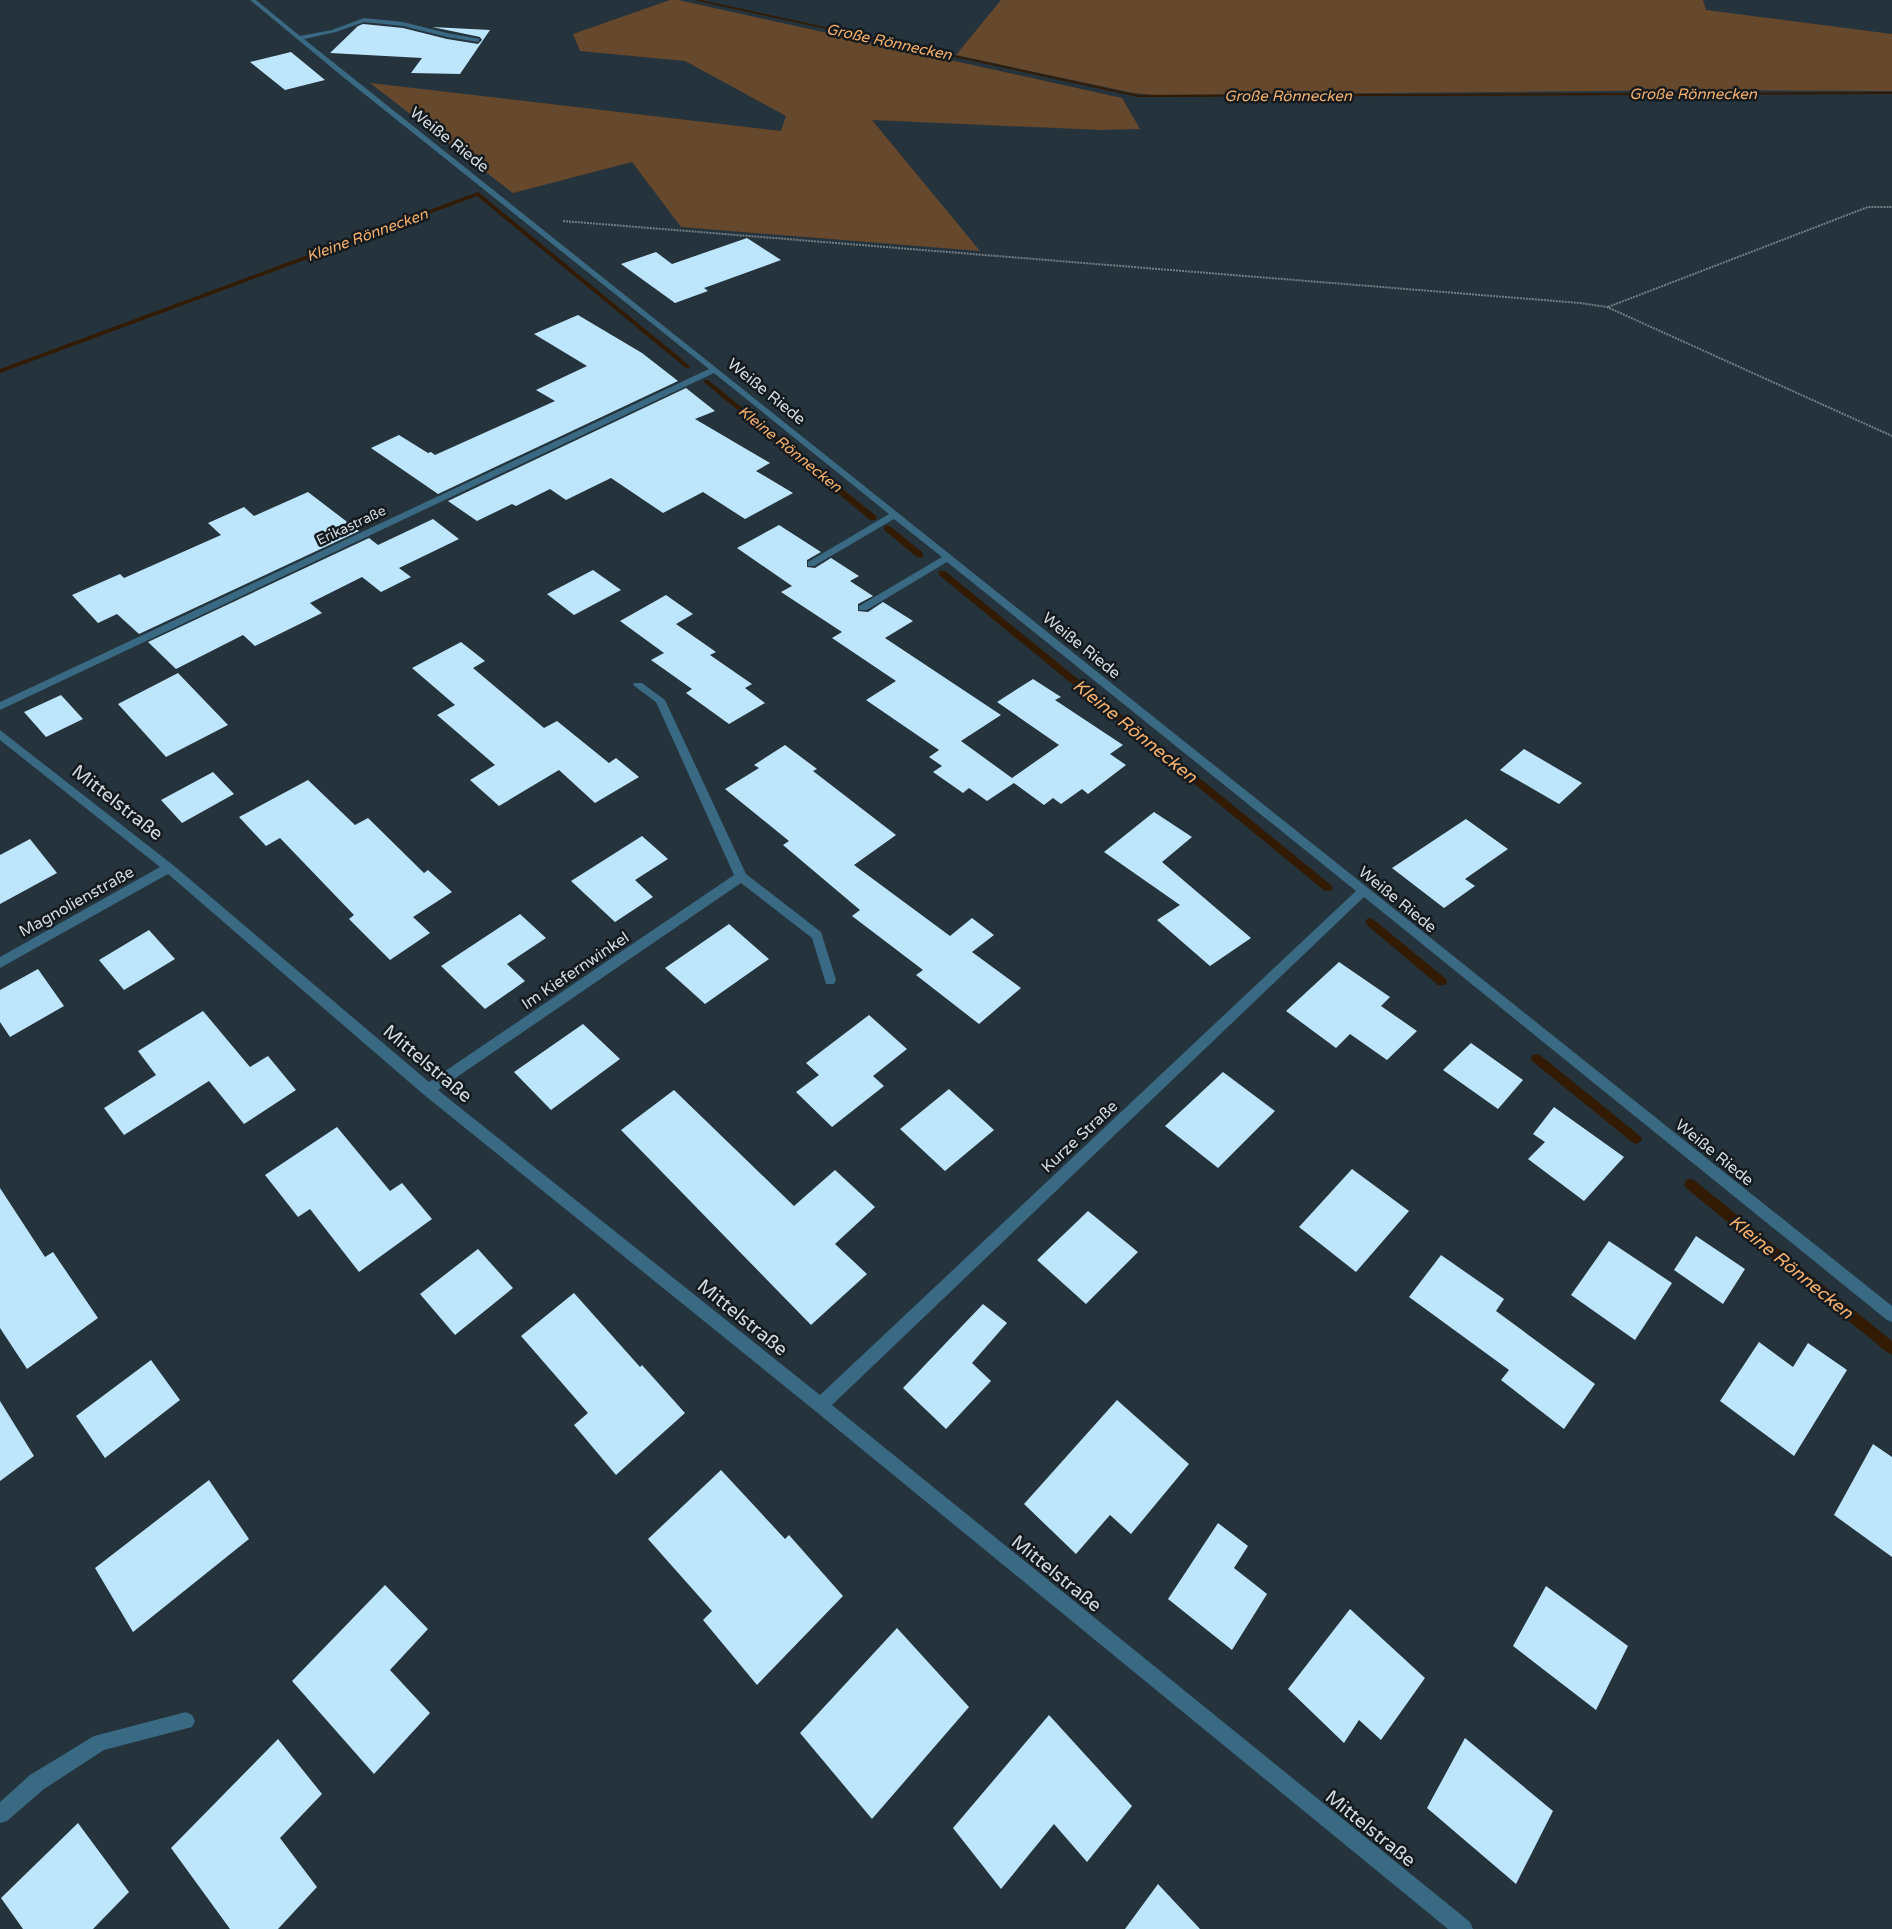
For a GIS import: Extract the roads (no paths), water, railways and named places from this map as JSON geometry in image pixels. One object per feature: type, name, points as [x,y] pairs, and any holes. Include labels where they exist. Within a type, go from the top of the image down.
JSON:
[{"type":"street","name":"Weiße Riede","points":[[253,0],[1362,892],[1892,1315]]},
{"type":"street","points":[[300,38],[334,31],[364,20],[403,24],[447,35],[478,40]]},
{"type":"street","name":"Erikastraße","points":[[0,706],[714,370]]},
{"type":"street","points":[[811,564],[894,515]]},
{"type":"street","points":[[863,608],[947,558]]},
{"type":"street","points":[[638,685],[660,700],[741,877],[817,935],[830,980]]},
{"type":"street","name":"Mittelstraße","points":[[0,734],[169,868],[428,1090],[820,1405],[1463,1929]]},
{"type":"street","name":"Magnolienstraße","points":[[0,963],[169,868]]},
{"type":"street","name":"Im Kiefernwinkel","points":[[428,1090],[741,877]]},
{"type":"street","name":"Kurze Straße","points":[[820,1405],[1362,892]]},
{"type":"street","points":[[0,1814],[38,1782],[100,1742],[186,1721]]},
{"type":"waterway","name":"Große Rönnecken","points":[[695,0],[1138,96],[1892,93]]},
{"type":"waterway","name":"Kleine Rönnecken","points":[[0,371],[478,194],[688,367]]},
{"type":"waterway","name":"Kleine Rönnecken","points":[[706,381],[873,518]]},
{"type":"waterway","name":"Kleine Rönnecken","points":[[887,528],[920,555]]},
{"type":"waterway","name":"Kleine Rönnecken","points":[[942,573],[1328,888]]},
{"type":"waterway","points":[[1370,922],[1442,982]]},
{"type":"waterway","points":[[1536,1058],[1636,1139]]},
{"type":"waterway","name":"Kleine Rönnecken","points":[[1690,1184],[1892,1349]]}]
